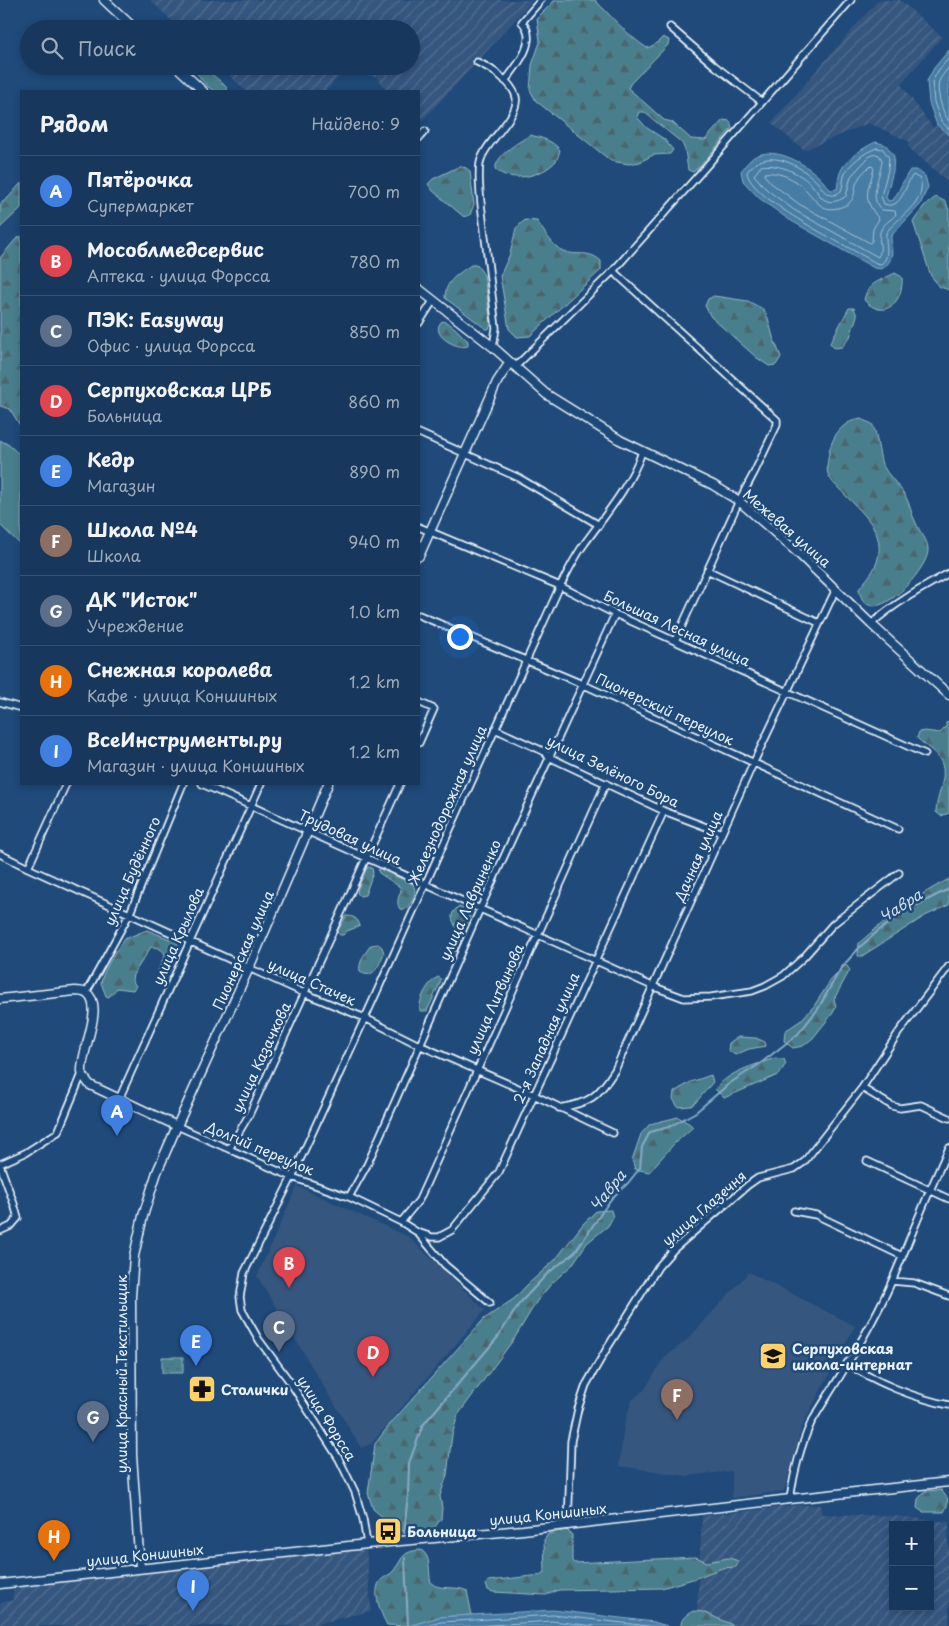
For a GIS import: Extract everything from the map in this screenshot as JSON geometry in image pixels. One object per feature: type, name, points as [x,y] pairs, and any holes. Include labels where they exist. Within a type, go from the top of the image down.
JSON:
[{"type":"street","points":[[104,0],[125,20]]},
{"type":"street","points":[[505,81],[518,65],[526,48],[528,38],[527,27],[522,22],[542,0]]},
{"type":"street","points":[[420,554],[497,382],[512,364],[613,271],[850,1]]},
{"type":"street","points":[[670,27],[715,66],[762,102]]},
{"type":"street","points":[[477,62],[505,81],[512,88],[516,99],[514,111],[485,151],[480,164],[480,198],[496,328],[493,347]]},
{"type":"street","points":[[186,75],[203,90]]},
{"type":"street","points":[[420,137],[425,131]]},
{"type":"street","points":[[613,271],[777,420],[675,641]]},
{"type":"street","name":"Межевая улица","points":[[420,290],[493,347],[546,394],[642,452],[713,485],[739,500],[949,695]]},
{"type":"street","points":[[420,321],[433,301]]},
{"type":"street","points":[[420,433],[465,452],[518,478],[599,524]]},
{"type":"street","name":"Железнодорожная улица","points":[[292,1177],[560,586],[584,544],[636,468],[642,452]]},
{"type":"street","name":"Большая Лесная улица","points":[[420,527],[560,586],[615,614],[925,754]]},
{"type":"street","points":[[707,570],[819,623]]},
{"type":"street","points":[[871,624],[911,594],[949,573]]},
{"type":"street","name":"Дачная улица","points":[[559,1108],[579,1104],[595,1096],[604,1087],[614,1070],[753,764],[836,589]]},
{"type":"street","name":"улица Лавриненко","points":[[349,1197],[367,1165],[480,909],[615,614]]},
{"type":"street","name":"Пионерский переулок","points":[[420,615],[582,684],[898,829]]},
{"type":"street","points":[[0,702],[20,708]]},
{"type":"street","points":[[420,702],[434,709],[420,741]]},
{"type":"street","name":"улица Зелёного Бора","points":[[495,729],[542,751],[549,757],[664,811],[722,833]]},
{"type":"street","name":"улица Литвинова","points":[[401,1222],[419,1200],[606,783]]},
{"type":"street","points":[[28,868],[66,785]]},
{"type":"street","name":"улица Будённого","points":[[86,993],[130,913],[182,785]]},
{"type":"street","name":"Трудовая улица","points":[[204,785],[537,935],[652,986],[684,998],[719,996],[752,991],[783,976],[804,957],[833,924],[900,873]]},
{"type":"street","name":"улица Крылова","points":[[119,1099],[260,785]]},
{"type":"street","name":"Пионерская улица","points":[[177,1126],[249,968],[328,785]]},
{"type":"street","name":"улица Казачкова","points":[[229,1149],[249,1115],[400,785]]},
{"type":"street","name":"2-я Западная улица","points":[[417,1232],[432,1237],[439,1237],[452,1230],[502,1167],[594,960],[664,811]]},
{"type":"street","name":"улица Стачек","points":[[0,854],[304,993],[365,1018],[419,1045],[534,1095],[613,1133]]},
{"type":"street","name":"улица Глазечня","points":[[568,1526],[571,1441],[583,1393],[606,1350],[658,1267],[674,1249],[758,1178],[794,1169],[804,1162],[862,1088],[899,1032],[949,966]]},
{"type":"street","points":[[0,999],[75,991],[86,993],[93,1001],[95,1011],[82,1060],[82,1074],[58,1132],[25,1153],[0,1164],[18,1218],[11,1226],[0,1231]]},
{"type":"street","name":"Долгий переулок","points":[[82,1074],[90,1085],[177,1126],[292,1177],[349,1197],[401,1222],[417,1232],[445,1264],[490,1303]]},
{"type":"street","points":[[862,1088],[892,1106],[900,1108],[921,1105],[949,1118]]},
{"type":"street","name":"улица Красный Текстильщик","points":[[140,1568],[132,1454],[132,1296],[134,1256],[142,1216],[157,1172],[177,1126]]},
{"type":"street","points":[[790,1499],[793,1478],[803,1440],[892,1281],[929,1190],[949,1148]]},
{"type":"street","points":[[868,1161],[949,1200]]},
{"type":"street","name":"улица Форсса","points":[[292,1177],[244,1273],[240,1297],[242,1310],[259,1340],[290,1382],[339,1459],[355,1492],[363,1519],[367,1544]]},
{"type":"street","points":[[794,1211],[816,1215],[902,1256]]},
{"type":"street","points":[[892,1281],[914,1283],[949,1296]]},
{"type":"street","points":[[847,1363],[883,1384],[949,1405]]},
{"type":"street","name":"улица Коншиных","points":[[0,1584],[367,1544],[568,1526],[949,1482]]},
{"type":"shaded area","points":[[150,0],[533,0],[420,123],[420,90],[386,90],[377,77],[364,75],[420,75],[420,20],[171,20]]},
{"type":"shaded area","points":[[878,0],[900,0],[942,37],[901,84],[933,128],[937,125],[949,135],[949,183],[907,146],[910,142],[869,123],[804,150],[771,123]]},
{"type":"shaded area","points":[[229,75],[341,75],[326,90],[245,90]]},
{"type":"shaded area","points":[[297,1186],[409,1237],[485,1310],[371,1444],[361,1448],[257,1276]]},
{"type":"shaded area","points":[[749,1272],[855,1326],[802,1426],[784,1491],[732,1498],[732,1471],[687,1476],[619,1466],[624,1425],[632,1400],[645,1389],[663,1359],[688,1339]]},
{"type":"shaded area","points":[[797,1505],[821,1505],[821,1514],[895,1516],[949,1522],[949,1626],[696,1626],[702,1516]]},
{"type":"shaded area","points":[[366,1548],[371,1611],[307,1626],[0,1626],[0,1603],[13,1600],[13,1587]]},
{"type":"green space","points":[[555,0],[595,0],[626,32],[647,48],[655,45],[663,37],[669,40],[668,45],[628,88],[664,120],[672,122],[691,139],[705,140],[723,120],[730,121],[732,128],[693,172],[688,170],[682,143],[644,112],[639,112],[637,117],[647,128],[664,139],[673,150],[670,154],[653,155],[640,162],[629,164],[611,161],[536,101],[530,90],[532,65],[540,42],[537,18]]},
{"type":"green space","points":[[198,75],[212,75],[227,90],[213,90]]},
{"type":"green space","points":[[530,135],[554,144],[560,150],[556,161],[543,171],[527,176],[509,176],[495,169],[504,153]]},
{"type":"green space","points":[[460,166],[470,171],[474,204],[470,215],[464,217],[433,191],[428,184],[433,179]]},
{"type":"green space","points":[[20,184],[20,209],[0,228],[0,204]]},
{"type":"green space","points":[[936,197],[946,202],[949,210],[949,290],[940,287],[931,276],[913,222],[924,206]]},
{"type":"green space","points":[[525,220],[537,221],[549,238],[563,251],[596,257],[601,261],[601,270],[530,336],[517,337],[509,329],[500,276],[510,254],[516,228]]},
{"type":"green space","points":[[20,237],[20,425],[10,409],[0,406],[0,258]]},
{"type":"green space","points":[[471,265],[477,265],[484,275],[491,324],[489,329],[486,329],[445,298],[450,282]]},
{"type":"green space","points":[[895,273],[902,277],[902,286],[900,294],[892,306],[886,309],[879,309],[864,300],[868,289],[880,280]]},
{"type":"green space","points":[[714,296],[748,301],[763,309],[768,318],[781,357],[776,365],[769,366],[757,358],[711,317],[705,306],[708,299]]},
{"type":"green space","points":[[849,308],[854,308],[857,316],[850,337],[842,347],[834,348],[830,343]]},
{"type":"green space","points":[[442,321],[456,329],[468,341],[468,346],[463,347],[452,344],[441,336],[439,326]]},
{"type":"green space","points":[[861,419],[872,424],[882,464],[905,495],[914,520],[928,547],[925,561],[908,585],[896,596],[884,603],[873,606],[864,602],[859,589],[875,567],[879,556],[877,535],[867,518],[831,480],[827,469],[829,452],[837,433],[847,423]]},
{"type":"green space","points":[[0,440],[20,455],[20,544],[0,525]]},
{"type":"green space","points":[[949,721],[949,813],[941,816],[936,812],[943,776],[942,764],[934,753],[917,738],[919,732],[940,733]]},
{"type":"green space","points":[[369,867],[372,868],[373,873],[365,895],[360,896],[357,893],[358,888]]},
{"type":"green space","points":[[380,869],[413,884],[415,891],[413,898],[403,910],[400,909],[398,903],[400,887],[379,873],[378,870]]},
{"type":"green space","points":[[949,879],[949,905],[925,916],[862,956],[858,956],[859,943],[913,900]]},
{"type":"green space","points":[[458,907],[466,909],[470,916],[456,951],[453,952],[451,950],[456,929],[452,914]]},
{"type":"green space","points":[[346,916],[355,918],[360,926],[340,935],[337,932]]},
{"type":"green space","points":[[147,930],[175,941],[179,945],[166,975],[162,976],[158,971],[165,954],[155,947],[151,947],[133,975],[132,980],[136,986],[133,990],[117,988],[109,997],[106,996],[101,983],[112,957],[124,939]]},
{"type":"green space","points":[[378,944],[382,947],[384,953],[376,970],[369,974],[360,972],[360,965],[364,954],[371,945]]},
{"type":"green space","points":[[846,965],[850,970],[834,999],[836,1006],[833,1013],[813,1038],[803,1046],[793,1048],[784,1041],[785,1031],[800,1021],[814,1006],[831,980]]},
{"type":"green space","points":[[438,977],[441,979],[440,983],[427,1011],[420,1011],[424,992],[434,979]]},
{"type":"green space","points":[[738,1037],[756,1038],[765,1042],[766,1046],[749,1049],[735,1055],[728,1050],[729,1043]]},
{"type":"green space","points":[[775,1058],[784,1059],[786,1064],[778,1075],[724,1098],[715,1089],[735,1073]]},
{"type":"green space","points":[[711,1075],[713,1082],[697,1101],[691,1106],[678,1107],[673,1099],[674,1092],[691,1082]]},
{"type":"green space","points":[[678,1117],[693,1127],[674,1144],[649,1172],[635,1169],[632,1160],[641,1134],[650,1124]]},
{"type":"green space","points":[[611,1210],[613,1217],[608,1226],[587,1243],[572,1265],[552,1283],[537,1301],[514,1339],[458,1415],[452,1435],[447,1475],[440,1496],[441,1519],[431,1532],[420,1535],[398,1530],[373,1509],[368,1493],[375,1444],[390,1424],[484,1319],[515,1298],[556,1259],[583,1224],[596,1211]]},
{"type":"green space","points":[[162,1357],[183,1357],[183,1373],[162,1373]]},
{"type":"green space","points":[[941,1490],[948,1499],[944,1512],[923,1512],[917,1508],[918,1499],[925,1491]]},
{"type":"green space","points":[[567,1530],[572,1535],[572,1561],[574,1563],[696,1557],[707,1562],[728,1558],[736,1560],[738,1563],[736,1567],[722,1568],[662,1588],[559,1590],[546,1595],[493,1592],[488,1590],[486,1585],[488,1581],[541,1575],[545,1572],[544,1540],[548,1534]]},
{"type":"green space","points":[[421,1550],[427,1556],[431,1583],[439,1587],[458,1588],[467,1591],[472,1615],[439,1617],[409,1626],[387,1625],[378,1602],[378,1585],[381,1580],[393,1572],[406,1554]]},
{"type":"green space","points":[[693,1611],[703,1612],[735,1626],[681,1626],[684,1617]]},
{"type":"water","points":[[949,50],[949,135],[937,125],[929,103],[927,81],[934,68]]},
{"type":"water","points":[[876,142],[886,145],[894,156],[893,171],[886,197],[888,201],[893,200],[910,170],[917,170],[925,176],[928,187],[920,205],[891,236],[891,258],[882,269],[874,268],[788,219],[759,198],[743,181],[741,171],[750,160],[755,156],[766,153],[782,155],[806,166],[831,190],[837,189],[839,175],[846,163],[860,151]]},
{"type":"water","points":[[553,1610],[654,1622],[667,1626],[409,1626],[439,1617]]},
{"type":"waterway","name":"Чавра","points":[[404,1533],[409,1463],[423,1425],[498,1337],[519,1304],[547,1274],[575,1252],[611,1199],[640,1168],[642,1147],[650,1132],[669,1127],[696,1112],[730,1083],[761,1063],[798,1034],[818,1009],[841,968],[860,947],[878,931],[909,909],[949,889]]},
{"type":"waterway","name":"Чавра","points":[[405,1558],[408,1626]]},
{"type":"place","name":"Пятёрочка","points":[[117,1136]]},
{"type":"place","name":"Мособлмедсервис","points":[[289,1288]]},
{"type":"place","name":"ПЭК: Easyway","points":[[279,1352]]},
{"type":"place","name":"Серпуховская школа-интернат","points":[[773,1356]]},
{"type":"place","name":"Кедр","points":[[196,1366]]},
{"type":"place","name":"Серпуховская ЦРБ","points":[[373,1377]]},
{"type":"place","name":"Столички","points":[[202,1389]]},
{"type":"place","name":"Школа №4","points":[[677,1420]]},
{"type":"place","name":"ДК \"Исток\"","points":[[93,1442]]},
{"type":"place","name":"Больница","points":[[388,1531]]},
{"type":"place","name":"Снежная королева","points":[[54,1561]]},
{"type":"place","name":"ВсеИнструменты.ру","points":[[193,1611]]}]
